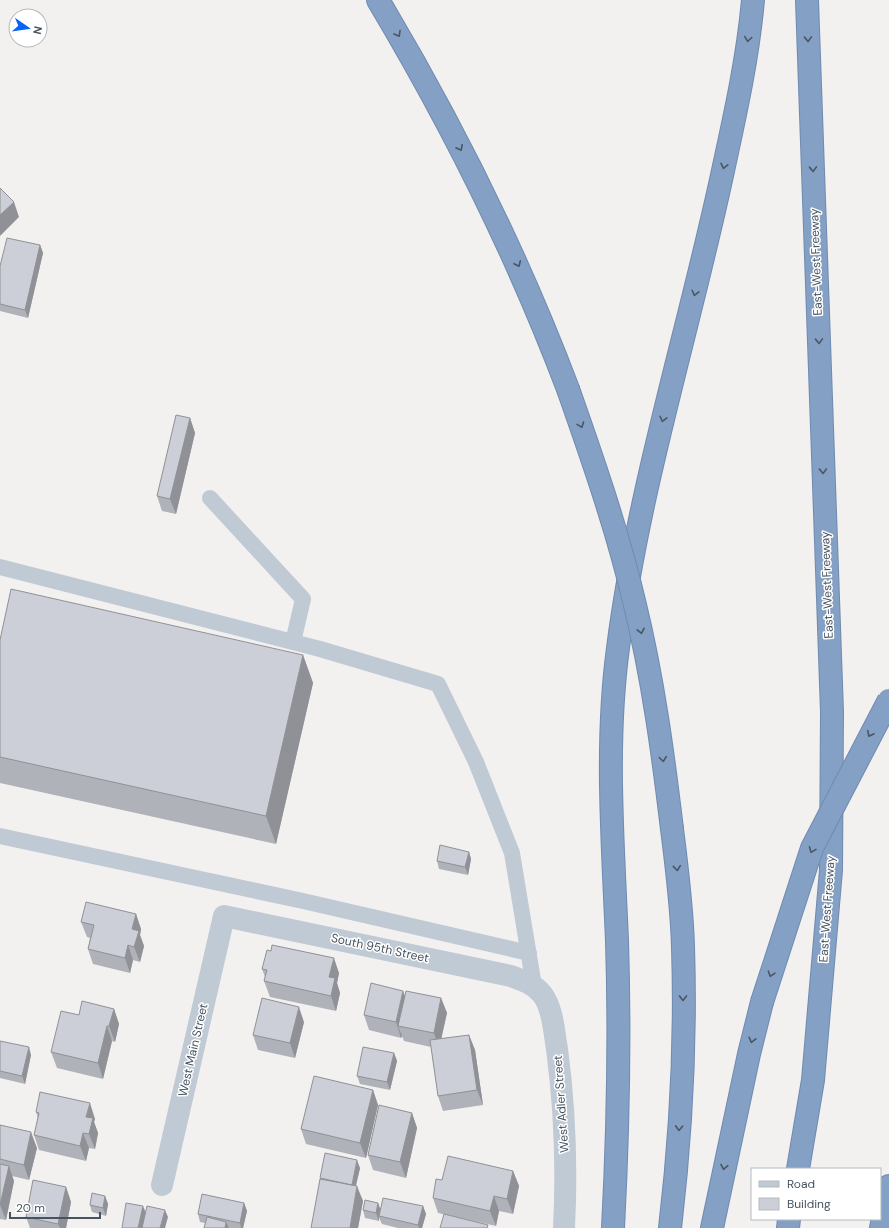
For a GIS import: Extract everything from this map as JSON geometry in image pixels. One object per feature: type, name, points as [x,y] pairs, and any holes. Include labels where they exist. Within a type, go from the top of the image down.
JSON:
[{"type":"highway","points":[[378,0],[419,70],[499,225],[538,312],[568,389],[605,497],[635,605],[653,690],[672,829],[681,915],[683,1002],[679,1128],[670,1228]]},
{"type":"highway","points":[[612,1228],[617,1108],[617,1012],[611,774],[612,727],[618,650],[632,560],[653,461],[704,256],[728,149],[743,69],[753,0]]},
{"type":"highway","name":"East-West Freeway","points":[[798,1168],[813,1080],[831,862],[832,712],[807,0]]},
{"type":"highway","points":[[712,1228],[728,1147],[762,1002],[812,848],[889,700]]},
{"type":"highway","points":[[881,1228],[889,1186]]},
{"type":"street","name":"South 95th Street","points":[[224,916],[499,973],[522,980],[534,986]]},
{"type":"street","name":"West Main Street","points":[[162,1185],[224,916]]},
{"type":"street","name":"West Adler Street","points":[[534,986],[543,994],[548,1006],[554,1032],[560,1078],[565,1134],[564,1228]]},
{"type":"lane","points":[[210,498],[303,600],[293,642]]},
{"type":"lane","points":[[0,567],[372,663],[438,684],[476,762],[512,853],[534,986]]},
{"type":"lane","points":[[0,836],[303,901],[528,953]]},
{"type":"building","points":[[0,188],[14,202],[0,215]]},
{"type":"building","points":[[7,238],[40,245],[25,310],[0,304],[0,266]]},
{"type":"building","points":[[176,415],[190,418],[170,499],[157,496]]},
{"type":"building","points":[[11,589],[303,655],[266,816],[0,757],[0,640]]},
{"type":"building","points":[[440,845],[469,852],[465,867],[437,861]]},
{"type":"building","points":[[86,902],[136,914],[132,929],[139,931],[134,947],[128,945],[125,958],[88,949],[94,925],[81,922]]},
{"type":"building","points":[[272,945],[334,958],[329,977],[335,978],[331,996],[264,981],[267,970],[262,969],[267,950],[271,951]]},
{"type":"building","points":[[371,983],[403,991],[396,1022],[364,1015]]},
{"type":"building","points":[[406,991],[441,998],[434,1033],[398,1026]]},
{"type":"building","points":[[262,998],[299,1007],[290,1043],[253,1035]]},
{"type":"building","points":[[82,1001],[114,1009],[109,1026],[107,1026],[98,1063],[51,1052],[61,1011],[79,1015]]},
{"type":"building","points":[[469,1035],[477,1090],[438,1096],[430,1040]]},
{"type":"building","points":[[0,1041],[29,1047],[22,1076],[0,1071]]},
{"type":"building","points":[[363,1047],[394,1053],[387,1082],[357,1076]]},
{"type":"building","points":[[314,1076],[373,1090],[360,1143],[301,1129]]},
{"type":"building","points":[[40,1092],[90,1103],[86,1117],[93,1118],[89,1134],[83,1133],[80,1146],[34,1135],[39,1113],[36,1112]]},
{"type":"building","points":[[379,1105],[412,1113],[400,1162],[368,1155]]},
{"type":"building","points":[[0,1125],[31,1132],[24,1165],[0,1159]]},
{"type":"building","points":[[325,1153],[357,1160],[352,1185],[320,1178]]},
{"type":"building","points":[[448,1156],[513,1171],[507,1199],[494,1196],[490,1211],[433,1198],[436,1179],[442,1180]]},
{"type":"building","points":[[0,1164],[9,1166],[0,1205]]},
{"type":"building","points":[[320,1179],[357,1186],[350,1228],[311,1228]]},
{"type":"building","points":[[33,1180],[66,1187],[58,1224],[26,1217]]},
{"type":"building","points":[[92,1193],[105,1196],[103,1208],[90,1205]]},
{"type":"building","points":[[202,1194],[244,1203],[240,1223],[198,1214]]},
{"type":"building","points":[[383,1198],[423,1206],[418,1225],[379,1216]]},
{"type":"building","points":[[365,1200],[378,1203],[376,1213],[363,1210]]},
{"type":"building","points":[[126,1203],[143,1206],[138,1228],[122,1228]]},
{"type":"building","points":[[147,1206],[165,1210],[160,1228],[142,1228]]},
{"type":"building","points":[[444,1214],[488,1225],[487,1228],[440,1228]]},
{"type":"building","points":[[207,1217],[226,1222],[225,1228],[204,1228]]}]
